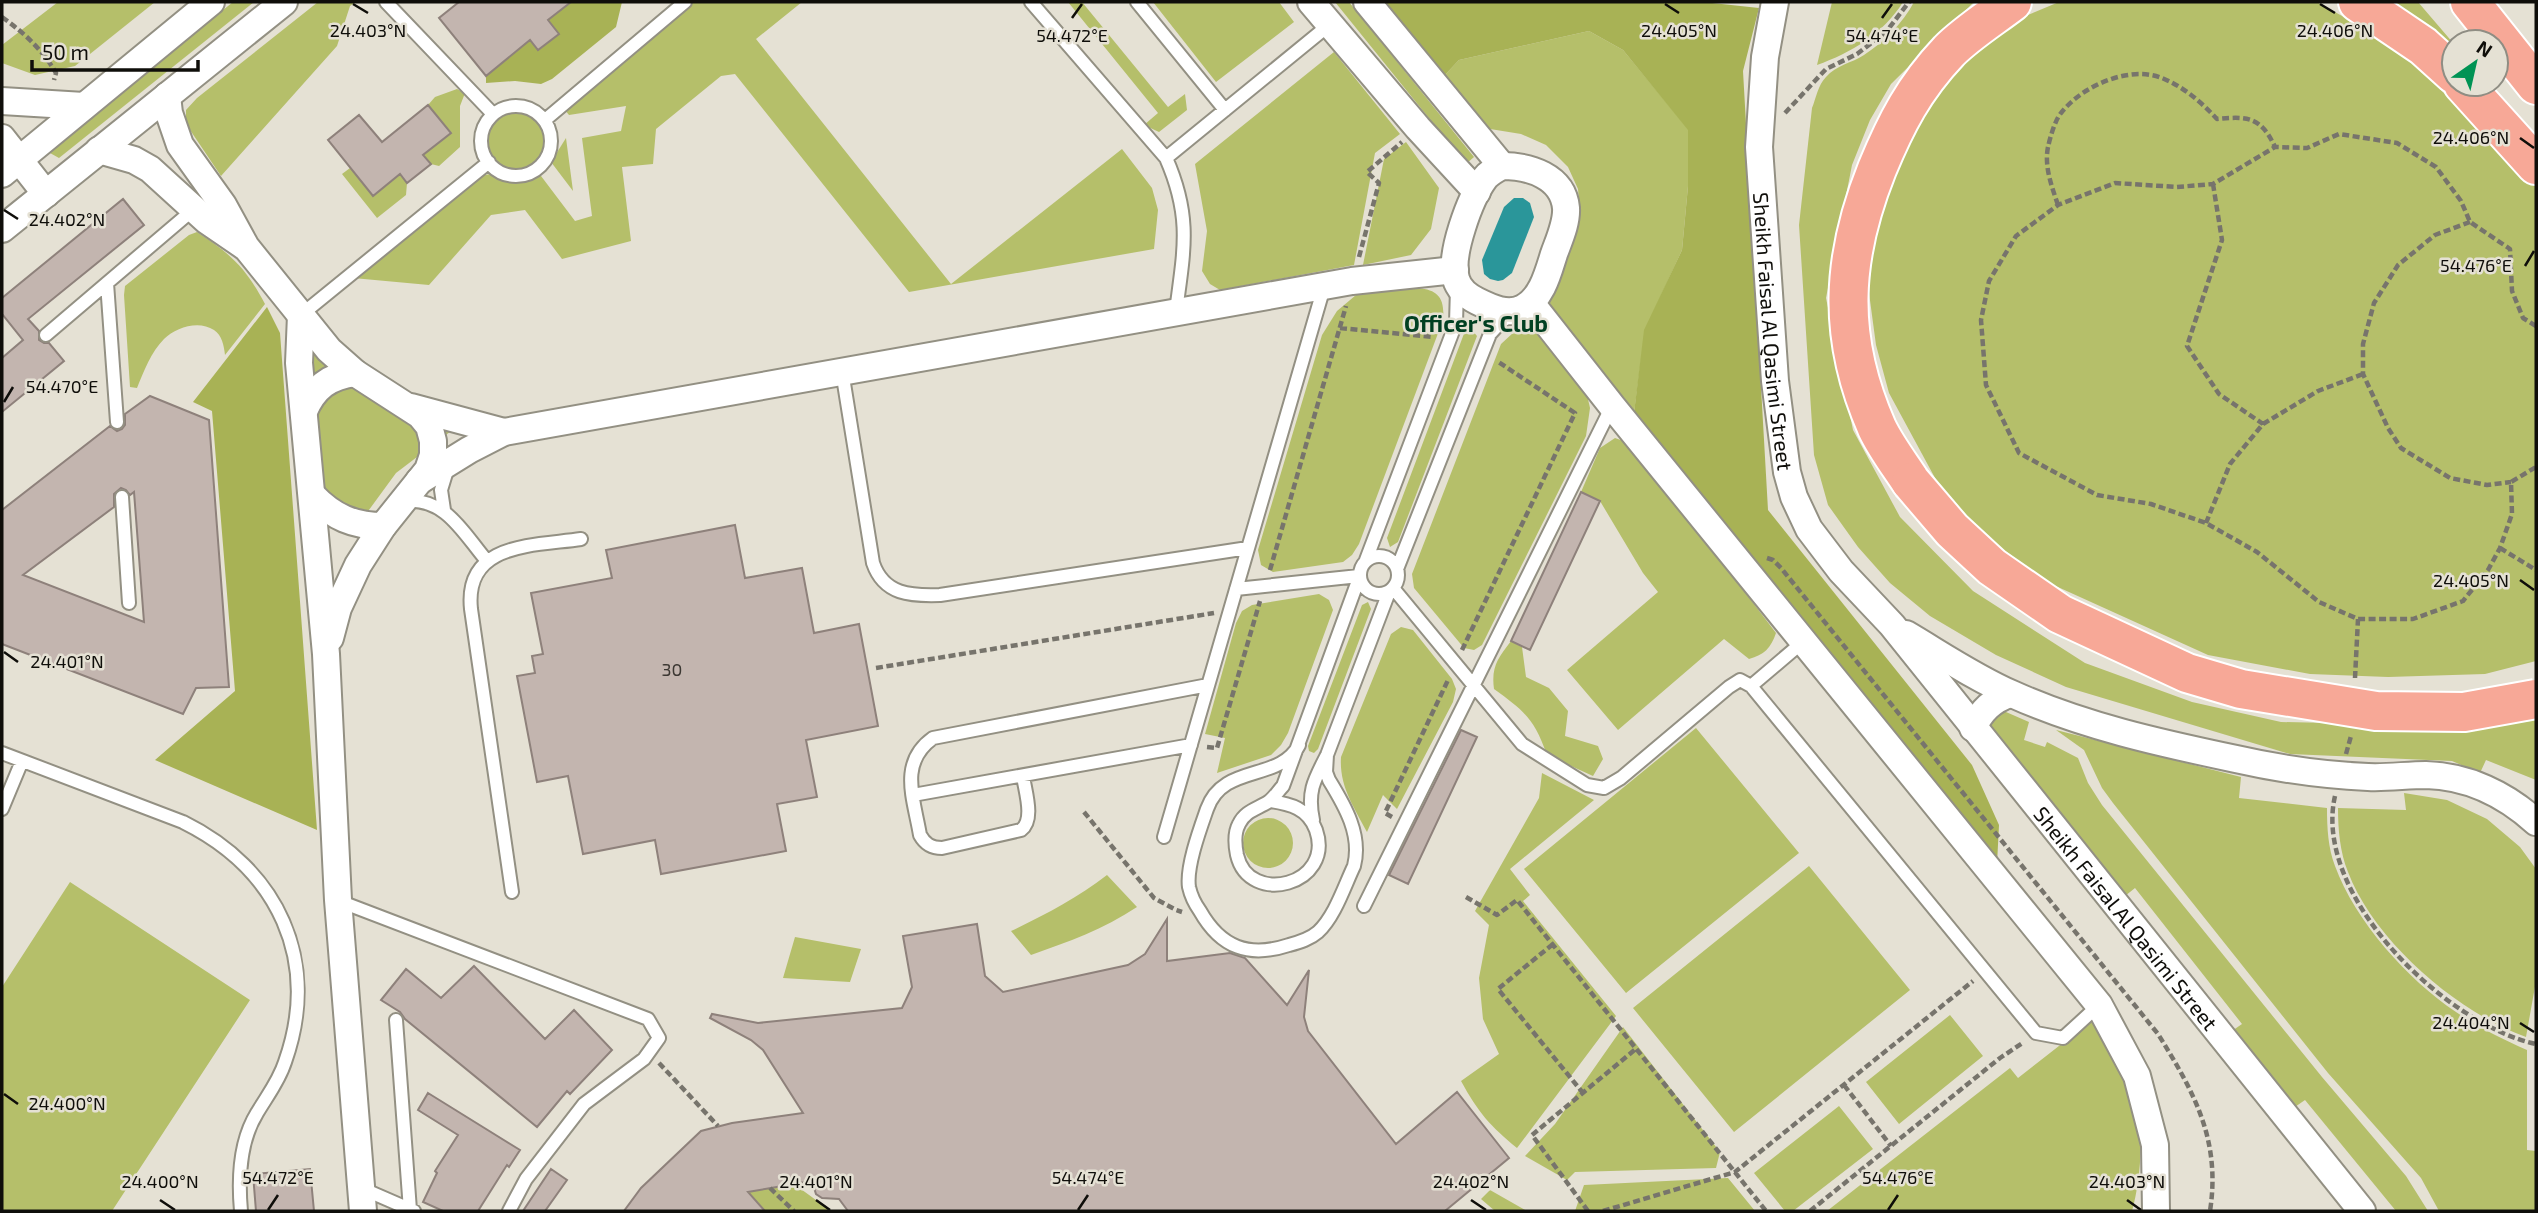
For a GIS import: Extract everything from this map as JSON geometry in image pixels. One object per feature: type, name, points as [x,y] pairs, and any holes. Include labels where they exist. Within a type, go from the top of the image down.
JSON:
[{"type":"highway","points":[[2012,2],[1951,49],[1923,81],[1896,122],[1862,207],[1848,278],[1849,334],[1860,380],[1878,430],[1910,482],[1952,530],[2003,575],[2060,614],[2187,673],[2241,689],[2376,711],[2465,712],[2536,699]]},
{"type":"highway","points":[[2358,2],[2440,62]]},
{"type":"highway","points":[[2470,2],[2536,85]]},
{"type":"highway","points":[[2476,98],[2536,164]]},
{"type":"street","points":[[10,167],[211,2]]},
{"type":"street","points":[[4,223],[46,194],[284,2]]},
{"type":"street","points":[[1311,2],[1418,128],[1477,192]]},
{"type":"street","points":[[1367,2],[1502,166]]},
{"type":"street","name":"Sheikh Faisal Al Qasimi Street","points":[[1775,2],[1765,57],[1759,152],[1775,381],[1787,472],[1794,497],[1809,529],[1841,571],[1892,625],[2362,1211]]},
{"type":"street","points":[[167,96],[169,113],[180,145],[204,201]]},
{"type":"street","points":[[2,101],[84,106]]},
{"type":"street","points":[[2,138],[10,167],[46,194]]},
{"type":"street","points":[[99,150],[126,156],[231,219],[246,247],[328,350],[355,373],[420,415],[429,426],[433,456],[428,470],[383,526],[358,565],[338,608],[326,654]]},
{"type":"street","points":[[1502,166],[1520,166],[1537,171],[1562,191],[1566,208],[1565,222],[1541,290],[1526,306],[1504,311],[1466,295],[1455,275],[1454,257],[1477,192],[1485,178],[1502,166]]},
{"type":"street","points":[[411,491],[452,460],[504,432],[1352,281],[1455,275]]},
{"type":"street","points":[[1526,306],[1612,406],[2099,1005],[2137,1076],[2155,1145],[2156,1211]]},
{"type":"street","points":[[300,315],[299,363],[326,654],[338,900],[362,1200]]},
{"type":"street","points":[[304,411],[318,388],[328,380],[355,373]]},
{"type":"street","points":[[408,406],[504,432]]},
{"type":"street","points":[[313,496],[324,508],[345,520],[368,526],[383,526]]},
{"type":"street","name":"Sheikh Faisal Al Qasimi Street","points":[[1892,625],[2010,694],[2065,715],[2131,735],[2291,770],[2371,778],[2427,775],[2459,779],[2490,790],[2519,806],[2536,822]]},
{"type":"street","points":[[1973,729],[1977,719],[1991,703],[2010,694]]},
{"type":"lane","points":[[386,2],[493,114]]},
{"type":"lane","points":[[545,120],[685,2]]},
{"type":"lane","points":[[1031,2],[1166,158],[1178,186],[1185,225],[1176,311]]},
{"type":"lane","points":[[1138,2],[1225,110]]},
{"type":"lane","points":[[1166,158],[1329,25]]},
{"type":"lane","points":[[510,106],[520,106],[538,113],[545,120],[552,140],[545,161],[538,169],[518,176],[507,175],[489,162],[481,146],[481,138],[487,121],[493,114],[510,106]]},
{"type":"lane","points":[[300,315],[489,162]]},
{"type":"lane","points":[[46,335],[204,201]]},
{"type":"lane","points":[[1455,275],[1458,306],[1456,323],[1366,560],[1361,567],[1283,786],[1270,801],[1252,809],[1239,824],[1234,842],[1238,862],[1251,877],[1269,885],[1288,884],[1306,875],[1317,859],[1319,839],[1309,800],[1314,779],[1327,755],[1391,590],[1398,579],[1397,569],[1490,334],[1501,322],[1526,306]]},
{"type":"lane","points":[[107,282],[117,422]]},
{"type":"lane","points":[[1164,837],[1324,287]]},
{"type":"lane","points":[[842,371],[873,564],[883,582],[900,593],[940,595],[1248,548]]},
{"type":"lane","points":[[1364,906],[1612,406]]},
{"type":"lane","points":[[444,510],[441,490],[452,460]]},
{"type":"lane","points":[[411,491],[444,510],[487,561]]},
{"type":"lane","points":[[122,497],[129,603]]},
{"type":"lane","points":[[512,892],[470,598],[474,578],[495,555],[513,549],[581,539]]},
{"type":"lane","points":[[1366,560],[1376,555],[1387,557],[1397,569]]},
{"type":"lane","points":[[1236,589],[1359,577]]},
{"type":"lane","points":[[1359,577],[1364,588],[1373,594],[1391,590]]},
{"type":"lane","points":[[1391,590],[1522,744],[1587,785],[1604,788],[1621,778],[1729,687],[1740,680],[1751,686],[2036,1033],[2063,1038],[2099,1005]]},
{"type":"lane","points":[[1751,686],[1804,641]]},
{"type":"lane","points":[[1023,776],[1028,818],[1025,827],[1016,832],[942,848],[929,845],[919,835],[910,771],[913,760],[925,744],[943,735],[1208,685]]},
{"type":"lane","points":[[913,795],[1191,745]]},
{"type":"lane","points":[[1298,745],[1290,758],[1283,763],[1228,782],[1212,798],[1189,879],[1189,890],[1209,927],[1230,944],[1256,952],[1270,951],[1306,940],[1324,925],[1353,866],[1357,846],[1353,826],[1326,772],[1327,755]]},
{"type":"lane","points":[[2,753],[204,832],[240,859],[268,894],[279,913],[288,934],[296,967],[296,1022],[284,1066],[247,1134],[240,1175],[241,1211]]},
{"type":"lane","points":[[2,809],[22,761]]},
{"type":"lane","points":[[1270,801],[1294,804],[1313,820]]},
{"type":"lane","points":[[338,900],[648,1019],[659,1038],[644,1059],[584,1104],[526,1180],[509,1211]]},
{"type":"lane","points":[[362,1200],[412,1210],[396,1020]]},
{"type":"path","points":[[1759,152],[1784,114],[1818,75],[1835,62],[1857,54],[1873,44],[1897,20],[1909,2]]},
{"type":"path","points":[[2058,205],[2049,178],[2047,149],[2060,113],[2088,89],[2120,75],[2160,77],[2196,96],[2217,119],[2238,117],[2257,120],[2275,147]]},
{"type":"path","points":[[1202,759],[1206,747],[1217,748],[1340,328],[1379,183],[1367,172],[1418,128]]},
{"type":"path","points":[[2511,482],[2512,514],[2500,548],[2488,570],[2463,601],[2413,619],[2358,620],[2319,602],[2257,552],[2206,523],[2151,504],[2097,495],[2019,453],[1986,385],[1981,320],[1989,281],[2017,236],[2058,205],[2115,183],[2177,187],[2213,184],[2275,147],[2307,148],[2340,134],[2398,143],[2436,167],[2461,201],[2470,222],[2510,249],[2512,291],[2523,318],[2536,327]]},
{"type":"path","points":[[2213,184],[2222,240],[2187,346],[2218,394],[2263,424]]},
{"type":"path","points":[[2470,222],[2435,235],[2398,265],[2374,303],[2363,344],[2363,373],[2388,428],[2401,448],[2450,478],[2487,485],[2511,482],[2536,467]]},
{"type":"path","points":[[2206,523],[2230,464],[2263,424],[2318,391],[2363,373]]},
{"type":"path","points":[[2500,548],[2536,570]]},
{"type":"path","points":[[876,668],[1230,610]]},
{"type":"path","points":[[2355,672],[2358,620]]},
{"type":"path","points":[[2332,810],[2334,845],[2347,885],[2389,946],[2430,985],[2467,1014],[2486,1026],[2536,1044]]},
{"type":"path","points":[[1084,812],[1154,898],[1176,911],[1202,915]]},
{"type":"path","points":[[1466,897],[1497,915],[1517,900],[1766,1211]]},
{"type":"path","points":[[1553,944],[1498,989],[1583,1093]]},
{"type":"path","points":[[1603,1211],[1735,1172],[1985,972]]},
{"type":"path","points":[[1811,1211],[2000,1058],[2036,1033]]},
{"type":"path","points":[[1588,1211],[1532,1135],[1637,1048]]},
{"type":"path","points":[[649,1052],[718,1126]]},
{"type":"path","points":[[1844,1085],[1891,1146]]},
{"type":"path","points":[[770,1188],[794,1211]]},
{"type":"green space","points":[[58,2],[155,2],[75,66],[35,75],[2,63],[2,45]]},
{"type":"green space","points":[[233,2],[254,2],[59,158],[50,153],[50,149]]},
{"type":"green space","points":[[318,2],[356,2],[350,6],[337,46],[221,176],[186,124],[186,110],[197,98]]},
{"type":"green space","points":[[571,2],[622,2],[616,27],[552,79],[541,84],[515,81],[486,83],[486,76],[530,40],[539,50],[559,34],[548,20]]},
{"type":"green space","points":[[687,2],[802,2],[756,39],[951,284],[1122,149],[1152,188],[1158,210],[1154,249],[909,292],[735,74],[721,76],[656,129],[653,164],[622,167],[631,241],[562,259],[525,210],[491,215],[429,285],[353,278],[472,178],[490,174],[505,180],[538,172],[575,221],[592,216],[582,138],[621,131],[626,106],[569,115],[564,109]]},
{"type":"green space","points":[[1068,2],[1082,2],[1168,107],[1185,94],[1187,110],[1159,132],[1144,125],[1158,113]]},
{"type":"green space","points":[[1153,2],[1279,2],[1294,22],[1216,82]]},
{"type":"green space","points":[[1335,2],[1349,2],[1474,157],[1466,164]]},
{"type":"green space","points":[[1384,2],[1703,2],[1759,8],[1743,71],[1768,510],[1972,765],[1999,825],[1997,864],[1634,413],[1644,330],[1682,250],[1688,186],[1688,130],[1623,50],[1589,31],[1459,60],[1443,77]]},
{"type":"green space","points":[[1832,2],[1903,2],[1886,23],[1866,41],[1817,65]]},
{"type":"green space","points":[[1914,2],[1974,2],[1891,84],[1870,120],[1852,165],[1826,298],[1853,430],[1900,517],[1973,591],[2085,663],[2192,702],[2281,722],[2458,726],[2536,713],[2536,780],[2486,760],[2480,773],[2452,761],[2290,754],[2066,687],[1996,655],[1930,616],[1890,583],[1858,547],[1828,505],[1814,455],[1799,225],[1812,108],[1821,84],[1834,70],[1864,55],[1886,38],[1899,25]]},
{"type":"green space","points":[[2059,2],[2317,2],[2369,31],[2420,69],[2440,89],[2440,98],[2449,98],[2536,186],[2536,661],[2485,674],[2388,677],[2310,674],[2208,655],[2049,583],[1989,539],[1941,489],[1889,393],[1876,345],[1869,293],[1874,230],[1900,153],[1927,109],[1967,58],[2023,17]]},
{"type":"green space","points":[[2386,2],[2418,2],[2440,28],[2440,47]]},
{"type":"green space","points":[[1589,31],[1623,50],[1689,130],[1688,186],[1682,250],[1645,330],[1634,413],[1555,318],[1549,300],[1580,212],[1578,189],[1568,167],[1546,145],[1521,134],[1484,128],[1443,77],[1459,60]]},
{"type":"green space","points":[[1334,52],[1400,134],[1375,153],[1354,265],[1220,290],[1210,284],[1202,271],[1207,231],[1195,164]]},
{"type":"green space","points":[[457,89],[465,93],[460,106],[460,147],[439,166],[431,164],[423,155],[451,133],[428,105],[435,97]]},
{"type":"green space","points":[[516,113],[531,118],[539,126],[544,141],[539,156],[531,164],[516,169],[501,164],[493,156],[488,141],[493,126],[501,118]]},
{"type":"green space","points":[[566,138],[573,191],[551,162]]},
{"type":"green space","points":[[1406,142],[1439,188],[1431,229],[1411,255],[1363,265],[1384,159]]},
{"type":"green space","points":[[350,168],[373,196],[400,174],[407,183],[406,195],[377,218],[342,174]]},
{"type":"green space","points":[[197,232],[237,263],[265,304],[225,355],[219,335],[208,327],[195,325],[175,331],[155,350],[137,388],[130,387],[125,286],[189,235]]},
{"type":"green space","points":[[1418,288],[1436,293],[1442,301],[1443,320],[1359,544],[1343,562],[1273,572],[1261,565],[1258,550],[1322,335],[1337,311],[1356,295]]},
{"type":"green space","points":[[267,307],[280,333],[317,830],[155,760],[235,691],[212,411],[193,402]]},
{"type":"green space","points":[[1527,327],[1540,332],[1585,386],[1590,408],[1586,436],[1482,645],[1474,650],[1464,648],[1414,588],[1412,574],[1501,344],[1514,332]]},
{"type":"green space","points":[[1472,330],[1477,336],[1398,542],[1390,547],[1387,538],[1465,331]]},
{"type":"green space","points":[[305,337],[409,396],[472,409],[476,415],[396,473],[366,514],[321,518]]},
{"type":"green space","points":[[1615,438],[1632,444],[1776,633],[1766,650],[1749,659],[1724,639],[1618,730],[1567,670],[1658,592],[1643,573],[1600,501],[1581,492],[1600,448]]},
{"type":"green space","points":[[1319,594],[1329,600],[1333,610],[1288,733],[1271,755],[1217,773],[1225,738],[1205,734],[1236,623],[1242,611],[1252,605]]},
{"type":"green space","points":[[1368,602],[1371,609],[1318,749],[1314,753],[1309,751],[1308,746],[1362,605]]},
{"type":"green space","points":[[1401,627],[1413,630],[1452,679],[1456,689],[1453,702],[1397,809],[1383,795],[1367,832],[1345,787],[1341,757],[1391,634]]},
{"type":"green space","points":[[1511,641],[1522,647],[1526,677],[1549,688],[1568,711],[1565,736],[1598,746],[1603,759],[1593,776],[1547,755],[1527,716],[1494,689],[1497,663]]},
{"type":"green space","points":[[1998,712],[2006,712],[2029,722],[2024,740],[2045,747],[2047,742],[2078,758],[2088,783],[2102,805],[2322,1077],[2406,1176],[2428,1211],[2396,1211],[2305,1100],[2292,1109],[2229,1033],[2242,1024],[2135,888],[2120,900],[1990,737],[1988,721]]},
{"type":"green space","points":[[1696,728],[1799,853],[1626,993],[1524,869]]},
{"type":"green space","points":[[2056,730],[2241,777],[2239,798],[2327,808],[2328,837],[2335,866],[2356,908],[2385,948],[2420,983],[2456,1012],[2527,1050],[2527,1150],[2536,1151],[2536,1211],[2439,1211],[2421,1178],[2328,1073],[2113,803],[2102,788],[2084,750]]},
{"type":"green space","points":[[1542,773],[1594,800],[1510,869],[1530,895],[1523,901],[1616,1016],[1517,1148],[1485,1118],[1461,1081],[1499,1054],[1483,1019],[1479,978],[1489,925],[1475,911],[1539,798]]},
{"type":"green space","points":[[2404,793],[2447,800],[2487,819],[2520,847],[2536,869],[2536,981],[2526,1037],[2473,1011],[2421,971],[2377,924],[2360,898],[2343,857],[2338,808],[2406,810]]},
{"type":"green space","points":[[1268,818],[1286,825],[1293,843],[1286,861],[1268,868],[1250,861],[1243,843],[1250,825]]},
{"type":"green space","points":[[1809,866],[1910,990],[1734,1132],[1633,1008]]},
{"type":"green space","points":[[1107,875],[1137,907],[1099,928],[1031,955],[1011,931],[1060,906]]},
{"type":"green space","points":[[70,882],[250,1000],[112,1211],[2,1211],[2,987]]},
{"type":"green space","points":[[795,937],[861,949],[850,982],[783,978]]},
{"type":"green space","points":[[1950,1015],[1983,1056],[1899,1124],[1866,1082]]},
{"type":"green space","points":[[2091,1021],[2122,1076],[2138,1122],[2140,1163],[2132,1211],[1827,1211],[2010,1068],[2018,1078]]},
{"type":"green space","points":[[1623,1027],[1720,1152],[1716,1168],[1575,1172],[1567,1180],[1525,1156],[1555,1124]]},
{"type":"green space","points":[[1839,1106],[1873,1149],[1793,1211],[1785,1211],[1754,1173]]},
{"type":"green space","points":[[1728,1178],[1755,1211],[1575,1211],[1584,1185]]},
{"type":"green space","points":[[794,1184],[831,1211],[758,1211],[761,1207],[748,1192]]},
{"type":"green space","points":[[1490,1190],[1527,1211],[1495,1211],[1481,1199]]},
{"type":"water","points":[[1514,198],[1523,198],[1530,203],[1534,217],[1512,273],[1498,281],[1484,274],[1482,260],[1504,207]]},
{"type":"building","points":[[459,2],[571,2],[548,20],[559,34],[538,50],[530,40],[486,76],[439,18]]},
{"type":"building","points":[[428,105],[451,133],[423,155],[431,164],[407,183],[400,174],[373,196],[328,140],[359,115],[382,142]]},
{"type":"building","points":[[123,199],[144,225],[28,319],[39,331],[39,340],[49,343],[64,361],[2,412],[2,358],[23,340],[2,314],[2,298]]},
{"type":"building","points":[[150,396],[209,420],[229,687],[196,688],[183,714],[2,644],[2,510],[110,426],[117,431],[122,429],[125,425],[125,414]],"holes":[[[121,488],[130,495],[134,492],[144,622],[23,575],[114,507],[114,494]]]},
{"type":"building","points":[[1581,492],[1600,501],[1530,650],[1511,641]]},
{"type":"building","points":[[735,525],[745,578],[802,568],[814,633],[859,624],[878,726],[806,740],[817,797],[777,804],[786,851],[661,874],[655,840],[583,854],[568,776],[537,782],[517,676],[535,673],[532,656],[543,654],[531,593],[612,578],[606,550]]},
{"type":"building","points":[[1461,730],[1477,737],[1408,884],[1389,875]]},
{"type":"building","points":[[1167,919],[1167,961],[1230,953],[1245,958],[1287,1005],[1309,970],[1304,1017],[1308,1031],[1396,1144],[1457,1092],[1509,1158],[1445,1211],[848,1211],[839,1199],[822,1198],[816,1194],[812,1181],[748,1192],[765,1211],[624,1211],[641,1188],[701,1131],[732,1123],[803,1113],[763,1050],[751,1040],[710,1018],[712,1014],[758,1023],[902,1008],[912,987],[903,936],[977,924],[985,976],[1003,992],[1128,965],[1145,954]]},
{"type":"building","points":[[474,966],[545,1039],[574,1010],[612,1050],[570,1094],[567,1091],[537,1127],[405,1019],[400,1012],[381,1000],[406,969],[441,998]]},
{"type":"building","points":[[428,1093],[520,1150],[509,1167],[507,1165],[478,1211],[443,1211],[423,1202],[437,1173],[435,1171],[458,1135],[418,1110]]},
{"type":"building","points":[[310,1169],[314,1211],[256,1211],[253,1174]]},
{"type":"building","points":[[551,1169],[567,1180],[545,1211],[523,1211]]},
{"type":"district","name":"Officer's Club","points":[[1476,323]]}]
